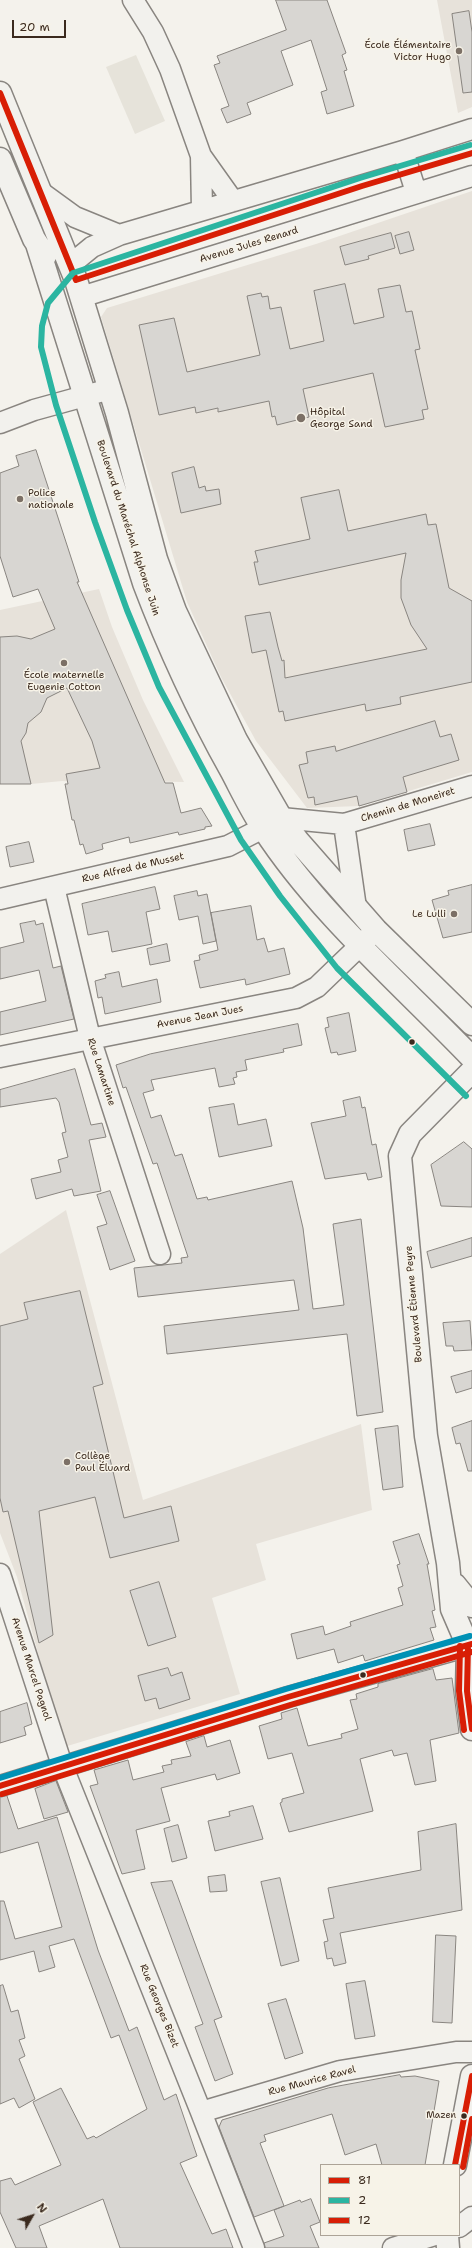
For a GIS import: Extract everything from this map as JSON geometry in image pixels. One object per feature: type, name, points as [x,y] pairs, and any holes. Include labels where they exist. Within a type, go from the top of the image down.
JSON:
[{"type":"main road","name":"Boulevard du Maréchal Alphonse Juin","points":[[0,93],[42,193],[66,273]]},
{"type":"main road","name":"Boulevard du Maréchal Alphonse Juin","points":[[0,159],[37,244],[55,306],[158,619],[188,688],[272,823],[301,878],[360,945],[472,1058]]},
{"type":"main road","name":"Boulevard du Maréchal Alphonse Juin","points":[[37,244],[66,273],[81,297],[110,390],[156,559],[175,611],[236,740],[272,823],[376,930],[472,1024]]},
{"type":"main road","points":[[55,306],[66,273]]},
{"type":"main road","name":"Boulevard Étienne Peyre","points":[[470,1645],[452,1609],[448,1563],[426,1436],[400,1156],[410,1134],[472,1071]]},
{"type":"main road","name":"Boulevard Étienne Peyre","points":[[448,1563],[463,1606],[470,1645]]},
{"type":"main road","points":[[456,1585],[472,1606]]},
{"type":"main road","points":[[470,1645],[472,1667]]},
{"type":"main road","points":[[470,1645],[467,1691],[472,1729]]},
{"type":"main road","points":[[455,2164],[472,2076]]},
{"type":"main road","points":[[446,2236],[448,2248]]},
{"type":"street","points":[[133,0],[154,32],[170,69],[201,156],[233,201]]},
{"type":"street","points":[[66,273],[92,247],[119,235],[403,152],[472,129]]},
{"type":"street","points":[[403,152],[416,192]]},
{"type":"street","points":[[201,156],[202,210]]},
{"type":"street","name":"Avenue Jules Renard","points":[[81,297],[416,192],[472,176]]},
{"type":"street","points":[[42,193],[75,217],[119,235]]},
{"type":"street","points":[[0,423],[34,410],[110,390]]},
{"type":"street","name":"Chemin de Moneiret","points":[[272,823],[344,824],[472,786]]},
{"type":"street","name":"Rue Alfred de Musset","points":[[0,899],[228,846],[272,823]]},
{"type":"street","points":[[344,824],[356,908]]},
{"type":"street","name":"Rue Lamartine","points":[[54,887],[90,1038],[160,1254]]},
{"type":"street","name":"Avenue Jean Jues","points":[[0,1057],[296,998],[317,987],[376,930]]},
{"type":"street","name":"Avenue Marcel Pagnol","points":[[0,1574],[62,1765]]},
{"type":"street","points":[[0,1786],[62,1765],[363,1674],[470,1645]]},
{"type":"street","name":"Rue Georges Bizet","points":[[62,1765],[254,2248]]},
{"type":"street","name":"Rue Maurice Ravel","points":[[201,2112],[340,2071],[456,2052],[472,2052]]},
{"type":"street","points":[[460,2226],[472,2217]]},
{"type":"street","points":[[393,2248],[432,2236]]},
{"type":"shaded area","name":"École Élémentaire Victor Hugo","points":[[437,0],[472,0],[472,107],[458,113]]},
{"type":"shaded area","points":[[136,55],[165,121],[135,134],[106,67]]},
{"type":"shaded area","name":"Hôpital George Sand","points":[[472,191],[472,772],[359,806],[307,808],[256,741],[221,677],[187,602],[101,317],[107,308],[316,244]]},
{"type":"shaded area","name":"École maternelle Eugenie Cotton","points":[[99,589],[112,627],[143,700],[184,782],[128,781],[95,783],[62,781],[31,784],[0,783],[0,610]]},
{"type":"shaded area","name":"Collège Paul Éluard","points":[[66,1210],[143,1500],[361,1424],[372,1510],[256,1544],[266,1580],[212,1598],[240,1694],[64,1747],[17,1577],[0,1533],[0,1254]]},
{"type":"building","points":[[276,0],[327,0],[346,53],[342,55],[347,70],[344,71],[354,106],[327,114],[321,92],[327,90],[311,40],[281,51],[293,85],[247,103],[251,114],[227,123],[221,109],[229,106],[214,65],[220,63],[217,56],[286,30]]},
{"type":"building","points":[[469,11],[472,32],[472,92],[463,93],[452,14]]},
{"type":"building","points":[[409,232],[414,250],[400,254],[395,236]]},
{"type":"building","points":[[391,233],[395,248],[368,256],[369,259],[345,265],[340,247]]},
{"type":"building","points":[[345,284],[354,324],[384,317],[378,289],[400,285],[406,312],[412,311],[420,349],[415,350],[428,409],[422,410],[424,419],[385,427],[373,373],[303,389],[309,417],[277,425],[275,416],[272,417],[269,401],[218,412],[218,408],[196,413],[195,407],[159,415],[139,325],[174,318],[187,372],[260,355],[247,296],[261,293],[262,297],[268,296],[270,309],[281,307],[290,349],[324,341],[314,291]]},
{"type":"building","points":[[36,450],[79,582],[77,582],[165,783],[173,783],[181,813],[201,808],[212,826],[179,835],[178,832],[130,843],[129,837],[102,844],[103,849],[86,854],[83,844],[80,845],[74,820],[72,820],[65,784],[68,784],[66,774],[100,768],[92,741],[67,688],[47,698],[41,712],[28,723],[26,733],[21,741],[31,784],[0,784],[0,637],[17,636],[31,639],[55,629],[38,589],[13,597],[0,556],[0,473],[19,466],[16,456]]},
{"type":"building","points":[[194,467],[199,488],[205,486],[206,491],[219,489],[221,504],[181,513],[172,473]]},
{"type":"building","points":[[339,490],[348,531],[426,514],[428,525],[436,524],[449,588],[472,601],[472,682],[400,697],[401,704],[366,711],[365,704],[285,721],[283,711],[279,712],[266,650],[252,653],[245,616],[270,612],[282,661],[284,660],[285,678],[427,649],[411,625],[401,598],[401,580],[406,553],[259,585],[254,562],[258,562],[255,551],[310,539],[301,498]]},
{"type":"building","points":[[435,721],[440,737],[451,734],[459,760],[403,777],[407,792],[359,806],[357,796],[315,805],[314,797],[308,798],[299,765],[308,763],[306,752],[335,746],[336,751]]},
{"type":"building","points":[[430,824],[435,845],[408,851],[404,830]]},
{"type":"building","points":[[29,842],[34,862],[10,867],[6,847]]},
{"type":"building","name":"Le Lulli","points":[[472,885],[472,932],[443,938],[432,900],[449,895],[448,891]]},
{"type":"building","points":[[155,887],[160,909],[146,912],[152,944],[112,952],[108,931],[88,935],[82,904]]},
{"type":"building","points":[[197,891],[198,896],[207,894],[216,941],[203,944],[198,916],[179,920],[174,896]]},
{"type":"building","points":[[251,906],[257,940],[264,938],[268,952],[284,948],[290,974],[246,985],[245,979],[200,988],[194,961],[200,960],[199,955],[218,950],[211,913]]},
{"type":"building","points":[[35,921],[36,925],[43,923],[53,968],[61,966],[74,1019],[0,1035],[0,1012],[46,1001],[39,970],[0,979],[0,948],[24,942],[20,924]]},
{"type":"building","points":[[167,944],[170,961],[150,965],[147,949]]},
{"type":"building","points":[[119,972],[122,987],[157,979],[161,1002],[105,1014],[102,997],[98,998],[95,981],[106,978],[105,975]]},
{"type":"building","points":[[349,1013],[356,1051],[338,1055],[337,1052],[331,1053],[325,1028],[329,1027],[327,1018]]},
{"type":"building","points":[[298,1024],[302,1045],[283,1049],[284,1052],[245,1060],[247,1070],[236,1072],[237,1077],[233,1078],[235,1084],[219,1087],[215,1068],[151,1080],[154,1090],[143,1093],[151,1118],[161,1115],[175,1156],[182,1154],[197,1199],[207,1197],[208,1200],[292,1181],[303,1228],[313,1309],[344,1305],[333,1224],[361,1219],[383,1412],[357,1416],[347,1334],[167,1354],[164,1326],[299,1310],[294,1280],[138,1297],[134,1268],[182,1263],[181,1258],[188,1257],[157,1163],[153,1164],[126,1087],[123,1088],[116,1065],[150,1054]]},
{"type":"building","points":[[75,1069],[91,1125],[102,1123],[106,1137],[89,1140],[101,1191],[74,1196],[72,1189],[36,1199],[31,1179],[61,1172],[58,1160],[68,1157],[62,1133],[66,1132],[59,1102],[56,1098],[0,1107],[0,1090]]},
{"type":"building","points":[[360,1097],[362,1108],[365,1107],[372,1145],[376,1144],[382,1177],[368,1180],[366,1173],[325,1179],[311,1123],[346,1116],[343,1101]]},
{"type":"building","points":[[234,1104],[238,1125],[266,1119],[272,1146],[219,1157],[209,1108]]},
{"type":"building","points":[[464,1142],[472,1149],[472,1207],[441,1206],[431,1165]]},
{"type":"building","points":[[110,1191],[135,1261],[110,1270],[97,1227],[107,1224],[97,1195]]},
{"type":"building","points":[[472,1238],[472,1256],[431,1268],[427,1252]]},
{"type":"building","points":[[80,1291],[103,1384],[93,1387],[124,1518],[171,1506],[179,1541],[110,1558],[95,1497],[39,1511],[53,1635],[39,1643],[8,1511],[3,1512],[0,1498],[0,1326],[28,1319],[24,1303]]},
{"type":"building","points":[[470,1321],[472,1350],[454,1351],[453,1346],[446,1346],[443,1323]]},
{"type":"building","points":[[472,1371],[472,1388],[456,1393],[451,1377]]},
{"type":"building","points":[[472,1421],[472,1471],[468,1471],[460,1443],[456,1444],[452,1428]]},
{"type":"building","points":[[398,1426],[403,1487],[383,1490],[375,1429]]},
{"type":"building","points":[[419,1534],[429,1564],[427,1564],[435,1610],[432,1611],[436,1627],[430,1628],[434,1640],[365,1661],[363,1655],[338,1663],[334,1649],[297,1659],[291,1634],[323,1626],[325,1635],[351,1626],[350,1622],[403,1605],[398,1588],[403,1586],[397,1565],[400,1564],[393,1542]]},
{"type":"building","points":[[159,1582],[176,1637],[148,1646],[130,1591]]},
{"type":"building","points":[[168,1668],[171,1676],[182,1672],[190,1699],[159,1709],[156,1698],[145,1701],[138,1676]]},
{"type":"building","points":[[433,1669],[436,1680],[452,1678],[459,1733],[430,1740],[436,1781],[415,1785],[407,1753],[394,1756],[392,1750],[360,1759],[373,1811],[289,1832],[280,1803],[282,1802],[282,1799],[304,1793],[292,1753],[268,1759],[259,1726],[282,1719],[281,1713],[297,1708],[308,1746],[342,1738],[341,1734],[358,1729],[350,1700],[357,1699],[356,1694],[378,1687],[378,1684]]},
{"type":"building","points":[[27,1703],[32,1724],[24,1727],[26,1735],[0,1743],[0,1712]]},
{"type":"building","points":[[204,1736],[207,1747],[230,1740],[240,1773],[217,1780],[215,1774],[161,1788],[170,1821],[136,1830],[145,1869],[122,1874],[90,1786],[98,1784],[94,1770],[128,1760],[133,1780],[164,1772],[162,1766],[172,1764],[171,1760],[191,1756],[186,1742]]},
{"type":"building","points":[[56,1781],[68,1812],[44,1819],[35,1789]]},
{"type":"building","points":[[7,1796],[18,1829],[57,1817],[98,1950],[129,2031],[137,2027],[164,2100],[176,2094],[197,2156],[180,2163],[212,2234],[226,2229],[233,2248],[120,2248],[103,2199],[39,2226],[47,2248],[16,2248],[0,2212],[0,2181],[11,2178],[15,2185],[61,2165],[33,2102],[61,2088],[87,2139],[94,2136],[96,2138],[147,2109],[119,2035],[111,2038],[74,1939],[49,1946],[55,1967],[39,1972],[34,1951],[0,1960],[0,1901],[4,1901],[15,1939],[62,1927],[38,1842],[0,1853],[0,1797]]},
{"type":"building","points":[[253,1806],[263,1839],[215,1851],[208,1821],[230,1816],[229,1812]]},
{"type":"building","points":[[456,1824],[462,1910],[340,1933],[346,1963],[334,1966],[332,1958],[327,1959],[324,1942],[328,1941],[323,1920],[334,1918],[328,1888],[421,1870],[418,1832]]},
{"type":"building","points":[[178,1825],[187,1858],[172,1862],[164,1829]]},
{"type":"building","points":[[225,1875],[227,1891],[210,1892],[208,1877]]},
{"type":"building","points":[[280,1878],[299,1961],[281,1966],[261,1882]]},
{"type":"building","points":[[172,1881],[222,2017],[214,2020],[233,2074],[215,2081],[195,2027],[203,2024],[151,1883]]},
{"type":"building","points":[[436,1935],[456,1936],[452,2023],[433,2022]]},
{"type":"building","points":[[365,1981],[375,2036],[355,2039],[346,1984]]},
{"type":"building","points":[[3,1985],[11,2012],[18,2010],[25,2038],[19,2040],[25,2056],[19,2059],[35,2099],[19,2108],[14,2098],[0,2104],[0,1986]]},
{"type":"building","points":[[286,1999],[303,2053],[285,2059],[268,2004]]},
{"type":"building","points":[[400,2075],[401,2077],[415,2076],[439,2081],[425,2164],[382,2164],[376,2144],[345,2155],[332,2114],[264,2135],[266,2141],[260,2143],[284,2206],[254,2217],[219,2127],[222,2120],[328,2088]]},
{"type":"building","points":[[311,2199],[320,2222],[310,2226],[319,2248],[265,2248],[264,2243],[284,2236],[274,2210],[300,2200],[301,2202]]},
{"type":"transit line","name":"81","points":[[0,93],[76,280]]},
{"type":"transit line","name":"2","points":[[466,1096],[337,968],[280,896],[241,840],[159,687],[127,610],[95,522],[56,405],[41,347],[42,326],[48,303],[73,273],[360,178],[470,145]]},
{"type":"transit line","name":"81","points":[[76,280],[362,186],[472,153]]},
{"type":"transit line","points":[[0,1778],[286,1689],[470,1636]]},
{"type":"transit line","name":"81","points":[[0,1786],[288,1697],[472,1644]]},
{"type":"transit line","name":"12","points":[[460,1646],[459,1691],[464,1730]]},
{"type":"transit line","name":"81","points":[[468,1646],[467,1691],[472,1729]]},
{"type":"transit line","name":"12","points":[[2,1794],[290,1705],[472,1652]]},
{"type":"transit line","name":"81","points":[[455,2164],[472,2076]]},
{"type":"transit line","name":"12","points":[[463,2167],[472,2119]]},
{"type":"place","name":"École Élémentaire Victor Hugo","points":[[459,51]]},
{"type":"place","name":"Hôpital George Sand","points":[[301,418]]},
{"type":"place","name":"Police nationale","points":[[20,499]]},
{"type":"place","name":"École maternelle Eugenie Cotton","points":[[64,663]]},
{"type":"place","name":"Le Lulli","points":[[454,914]]},
{"type":"place","name":"Collège Paul Éluard","points":[[67,1462]]},
{"type":"place","name":"Mazen","points":[[464,2116]]}]
